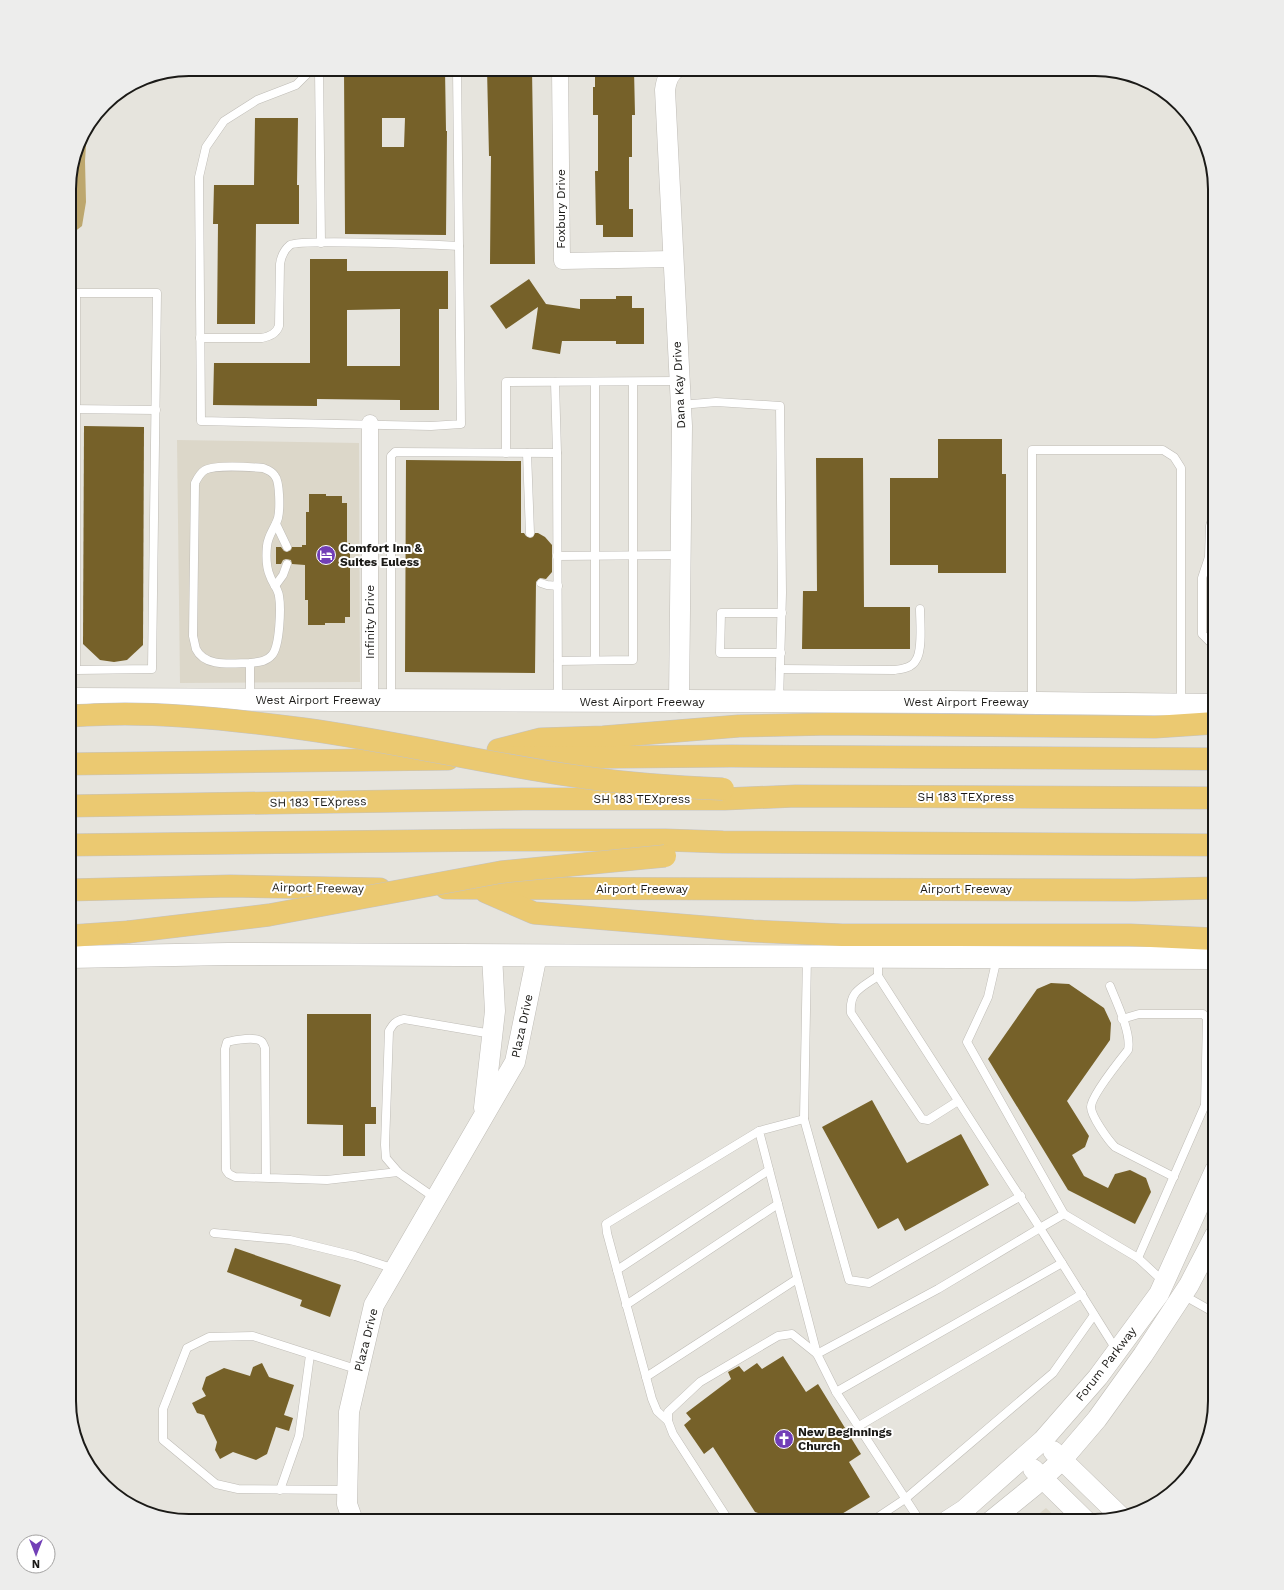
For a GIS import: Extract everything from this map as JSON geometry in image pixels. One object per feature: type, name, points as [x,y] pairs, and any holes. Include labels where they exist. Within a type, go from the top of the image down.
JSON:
[{"type":"highway","points":[[459,759],[541,739],[603,737],[739,726],[840,724],[1155,727],[1208,713]]},
{"type":"highway","points":[[76,716],[126,714],[191,717],[248,722],[357,738],[521,768],[588,778],[667,786],[723,794]]},
{"type":"highway","points":[[76,764],[731,756],[1208,760]]},
{"type":"highway","name":"SH 183 TEXpress","points":[[76,806],[523,799],[723,794],[796,796],[1208,798]]},
{"type":"highway","points":[[76,845],[504,840],[665,848]]},
{"type":"highway","points":[[76,936],[128,932],[269,915],[501,872],[665,848],[723,842],[1208,845]]},
{"type":"highway","name":"Airport Freeway","points":[[76,890],[230,886],[378,889],[1118,890],[1208,888]]},
{"type":"highway","points":[[477,888],[534,913],[753,931],[842,935],[1130,935],[1208,939]]},
{"type":"main road","name":"West Airport Freeway","points":[[76,699],[1181,704],[1208,710]]},
{"type":"main road","points":[[76,957],[228,954],[807,955],[878,966],[997,956],[1208,958]]},
{"type":"street","name":"Foxbury Drive","points":[[560,76],[562,261],[673,259]]},
{"type":"street","name":"Dana Kay Drive","points":[[669,76],[667,79],[665,90],[682,426],[678,702]]},
{"type":"street","name":"Infinity Drive","points":[[370,424],[370,700]]},
{"type":"street","name":"Plaza Drive","points":[[484,1114],[495,1011],[492,955]]},
{"type":"street","name":"Plaza Drive","points":[[351,1514],[347,1504],[349,1412],[374,1305],[515,1062],[537,955]]},
{"type":"street","name":"Forum Parkway","points":[[958,1514],[1023,1459],[1043,1440],[1098,1378],[1159,1294],[1208,1185]]},
{"type":"street","name":"Forum Parkway","points":[[1000,1514],[1042,1479],[1062,1460],[1097,1419],[1135,1367],[1183,1295],[1208,1248]]},
{"type":"street","points":[[1117,1351],[1135,1367]]},
{"type":"street","points":[[1043,1440],[1116,1512]]},
{"type":"street","points":[[1023,1459],[1079,1514]]},
{"type":"lane","points":[[305,76],[296,85],[258,100],[224,121],[206,147],[199,177],[201,421],[431,426],[461,424],[457,76]]},
{"type":"lane","points":[[319,76],[321,243]]},
{"type":"lane","points":[[200,338],[262,338],[274,334],[279,326],[280,264],[282,255],[290,245],[298,243],[321,243],[459,246]]},
{"type":"lane","points":[[76,293],[157,293],[152,669],[76,670]]},
{"type":"lane","points":[[506,452],[506,382],[679,381]]},
{"type":"lane","points":[[555,382],[557,453],[558,702]]},
{"type":"lane","points":[[595,382],[595,660]]},
{"type":"lane","points":[[558,661],[633,660],[633,382]]},
{"type":"lane","points":[[680,405],[716,402],[780,406],[782,614],[780,702]]},
{"type":"lane","points":[[76,409],[156,410]]},
{"type":"lane","points":[[1032,703],[1032,450],[1163,450],[1174,457],[1181,468],[1181,704]]},
{"type":"lane","points":[[392,701],[391,456],[395,452],[557,453]]},
{"type":"lane","points":[[527,453],[530,533]]},
{"type":"lane","points":[[214,468],[253,468],[270,471],[276,476],[278,484],[279,516],[269,536],[267,546],[267,565],[270,577],[276,586],[279,596],[279,633],[277,646],[273,655],[263,662],[220,664],[207,660],[197,650],[193,636],[194,497],[195,483],[205,470],[214,468]]},
{"type":"lane","points":[[276,524],[287,547]]},
{"type":"lane","points":[[557,556],[680,555]]},
{"type":"lane","points":[[276,586],[283,575],[287,564]]},
{"type":"lane","points":[[1208,565],[1202,578],[1202,634],[1208,640]]},
{"type":"lane","points":[[541,583],[558,586]]},
{"type":"lane","points":[[780,669],[894,670],[910,666],[917,660],[919,650],[920,609]]},
{"type":"lane","points":[[781,653],[720,653],[721,613],[782,614]]},
{"type":"lane","points":[[250,663],[250,700]]},
{"type":"lane","points":[[807,955],[804,1119],[849,1280],[869,1283],[1021,1196]]},
{"type":"lane","points":[[997,956],[988,996],[967,1042],[1064,1214],[1138,1258],[1164,1282]]},
{"type":"lane","points":[[958,1101],[928,1120],[922,1119],[851,1014],[850,1004],[853,996],[878,966],[958,1101],[1021,1196],[1117,1351]]},
{"type":"lane","points":[[1110,986],[1129,1041],[1128,1050],[1093,1099],[1092,1111],[1110,1142],[1115,1147],[1174,1177]]},
{"type":"lane","points":[[1122,1019],[1139,1014],[1203,1014],[1207,1018],[1205,1105],[1138,1258]]},
{"type":"lane","points":[[435,1198],[398,1172],[386,1158],[384,1145],[390,1031],[392,1024],[397,1020],[404,1019],[492,1034]]},
{"type":"lane","points":[[266,1178],[265,1048],[263,1042],[258,1039],[235,1039],[227,1042],[225,1049],[226,1170],[229,1174],[235,1177],[327,1180],[398,1172]]},
{"type":"lane","points":[[668,1420],[657,1411],[652,1399],[607,1233],[606,1224],[759,1131],[804,1119]]},
{"type":"lane","points":[[759,1131],[817,1354],[836,1392],[915,1514]]},
{"type":"lane","points":[[617,1270],[769,1170]]},
{"type":"lane","points":[[626,1305],[778,1204]]},
{"type":"lane","points":[[817,1354],[938,1289],[1064,1214]]},
{"type":"lane","points":[[214,1233],[290,1240],[355,1256],[395,1269]]},
{"type":"lane","points":[[836,1392],[1062,1264]]},
{"type":"lane","points":[[646,1377],[797,1279]]},
{"type":"lane","points":[[858,1426],[1082,1294]]},
{"type":"lane","points":[[1183,1295],[1208,1309]]},
{"type":"lane","points":[[882,1514],[905,1499],[1053,1373],[1094,1315]]},
{"type":"lane","points":[[725,1514],[673,1434],[668,1420],[668,1412],[700,1382],[778,1336],[792,1334],[817,1354]]},
{"type":"lane","points":[[348,1490],[238,1489],[216,1484],[164,1440],[163,1409],[187,1348],[209,1337],[253,1336],[359,1370]]},
{"type":"lane","points":[[280,1490],[299,1436],[310,1355]]},
{"type":"shaded area","points":[[86,144],[86,202],[82,226],[76,231],[76,182],[80,160]]},
{"type":"shaded area","points":[[177,440],[359,443],[360,682],[180,683]]},
{"type":"shaded area","points":[[1046,1508],[1052,1514],[1039,1514]]},
{"type":"building","points":[[344,76],[445,76],[447,131],[446,235],[345,234]],"holes":[[[382,118],[405,118],[404,147],[382,147]]]},
{"type":"building","points":[[487,76],[532,76],[535,264],[490,264],[491,156],[489,156]]},
{"type":"building","points":[[595,76],[634,76],[635,115],[632,115],[632,157],[629,157],[629,209],[633,209],[633,237],[603,237],[603,225],[596,225],[595,171],[598,171],[598,115],[593,115],[593,87],[595,87]]},
{"type":"building","points":[[255,118],[298,118],[297,185],[299,185],[299,224],[256,224],[255,324],[217,324],[218,224],[213,224],[214,185],[254,185]]},
{"type":"building","points":[[310,259],[347,259],[347,271],[448,271],[448,309],[439,309],[439,410],[400,410],[400,400],[317,399],[317,406],[213,405],[214,363],[310,363]],"holes":[[[400,309],[400,366],[347,366],[347,310]]]},
{"type":"building","points":[[529,279],[546,304],[580,309],[580,299],[616,299],[616,296],[632,296],[632,308],[644,308],[644,344],[616,344],[616,341],[562,341],[560,354],[532,349],[538,307],[506,329],[490,306]]},
{"type":"building","points":[[84,426],[144,427],[143,645],[127,660],[114,662],[100,660],[83,644]]},
{"type":"building","points":[[938,439],[1002,439],[1002,474],[1006,474],[1006,573],[938,573],[938,565],[890,565],[890,478],[938,478]]},
{"type":"building","points":[[816,458],[863,458],[864,607],[910,607],[910,649],[802,649],[803,591],[817,591]]},
{"type":"building","points":[[406,460],[521,461],[521,533],[524,533],[530,538],[533,537],[535,533],[538,533],[545,537],[552,545],[552,572],[546,579],[540,578],[536,582],[535,673],[405,672]]},
{"type":"building","name":"Comfort Inn & Suites Euless","points":[[309,494],[342,496],[342,503],[347,503],[347,543],[350,543],[350,617],[345,617],[345,623],[308,625],[308,600],[305,600],[305,565],[292,564],[291,560],[286,559],[283,560],[281,564],[276,564],[276,547],[281,547],[287,552],[291,550],[292,547],[302,547],[302,545],[306,545],[306,512],[309,512]]},
{"type":"building","points":[[1051,983],[1069,984],[1104,1008],[1111,1023],[1110,1040],[1067,1101],[1089,1136],[1085,1147],[1072,1155],[1084,1176],[1108,1188],[1115,1174],[1130,1170],[1146,1178],[1151,1192],[1135,1224],[1068,1190],[988,1059],[1037,989]]},
{"type":"building","points":[[307,1014],[371,1014],[371,1107],[376,1107],[376,1124],[365,1124],[365,1156],[343,1156],[343,1125],[307,1124]]},
{"type":"building","points":[[872,1100],[907,1163],[961,1134],[989,1185],[905,1231],[898,1218],[878,1229],[822,1127]]},
{"type":"building","points":[[235,1248],[341,1285],[330,1317],[300,1306],[302,1300],[227,1272]]},
{"type":"building","name":"New Beginnings Church","points":[[783,1356],[806,1392],[818,1384],[861,1454],[849,1462],[870,1497],[842,1514],[761,1514],[755,1512],[713,1447],[704,1454],[684,1425],[691,1419],[686,1413],[731,1379],[728,1372],[739,1366],[744,1372],[757,1363],[762,1369]]},
{"type":"building","points":[[262,1363],[269,1377],[294,1385],[284,1415],[293,1418],[289,1431],[276,1427],[267,1454],[256,1460],[233,1452],[220,1459],[215,1450],[217,1442],[204,1415],[197,1413],[192,1403],[206,1396],[202,1389],[206,1377],[224,1368],[250,1376],[253,1367]]},
{"type":"place","name":"Comfort Inn & Suites Euless","points":[[326,555]]},
{"type":"place","name":"New Beginnings Church","points":[[784,1439]]}]
